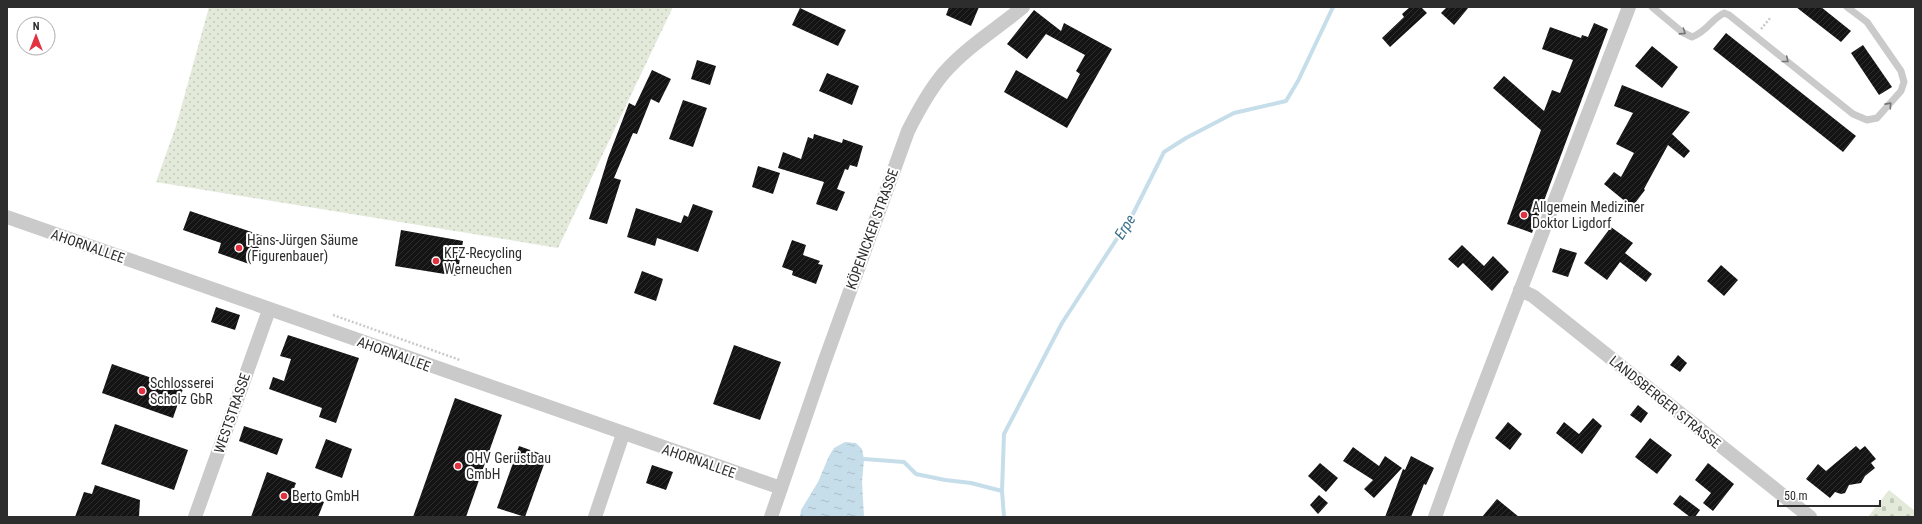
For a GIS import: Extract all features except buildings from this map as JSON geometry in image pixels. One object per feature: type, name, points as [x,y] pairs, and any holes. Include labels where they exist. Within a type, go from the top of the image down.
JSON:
[{"type":"street","name":"KÖPENICKER STRASSE","points":[[771,517],[902,145],[918,112],[932,88],[952,64],[968,49],[1023,7]]},
{"type":"street","points":[[1435,517],[1520,290],[1629,7]]},
{"type":"street","name":"AHORNALLEE","points":[[7,217],[268,310],[781,488]]},
{"type":"street","name":"LANDSBERGER STRASSE","points":[[1520,290],[1532,296],[1810,517]]},
{"type":"street","name":"WESTSTRASSE","points":[[195,517],[268,310]]},
{"type":"street","points":[[595,517],[623,434]]},
{"type":"lane","points":[[1652,7],[1682,32],[1692,37],[1702,33],[1714,18],[1724,13],[1729,15],[1756,35],[1853,114],[1867,120],[1877,118],[1901,92],[1904,82],[1901,71],[1867,22],[1847,7]]},
{"type":"path","points":[[1756,35],[1771,17]]},
{"type":"green space","points":[[209,7],[673,7],[558,248],[156,182],[176,126]]},
{"type":"green space","points":[[1889,490],[1915,511],[1915,517],[1868,517]]},
{"type":"water","points":[[845,442],[856,443],[862,449],[864,459],[862,482],[864,517],[800,517],[801,510],[818,482],[829,456],[834,448]]},
{"type":"waterway","name":"Erpe","points":[[1004,517],[1002,491],[1004,434],[1062,323],[1133,214],[1164,152],[1186,138],[1234,113],[1286,101],[1298,81],[1333,7]]},
{"type":"waterway","points":[[864,459],[904,462],[916,474],[945,480],[971,483],[1002,491]]},
{"type":"place","name":"Allgemein Mediziner Doktor Ligdorf","points":[[1524,215]]},
{"type":"place","name":"Hans-Jürgen Säume (Figurenbauer)","points":[[239,248]]},
{"type":"place","name":"KFZ-Recycling Werneuchen","points":[[436,261]]},
{"type":"place","name":"Schlosserei Scholz GbR","points":[[142,391]]},
{"type":"place","name":"OHV Gerüstbau GmbH","points":[[458,466]]},
{"type":"place","name":"Berto GmbH","points":[[284,496]]}]
